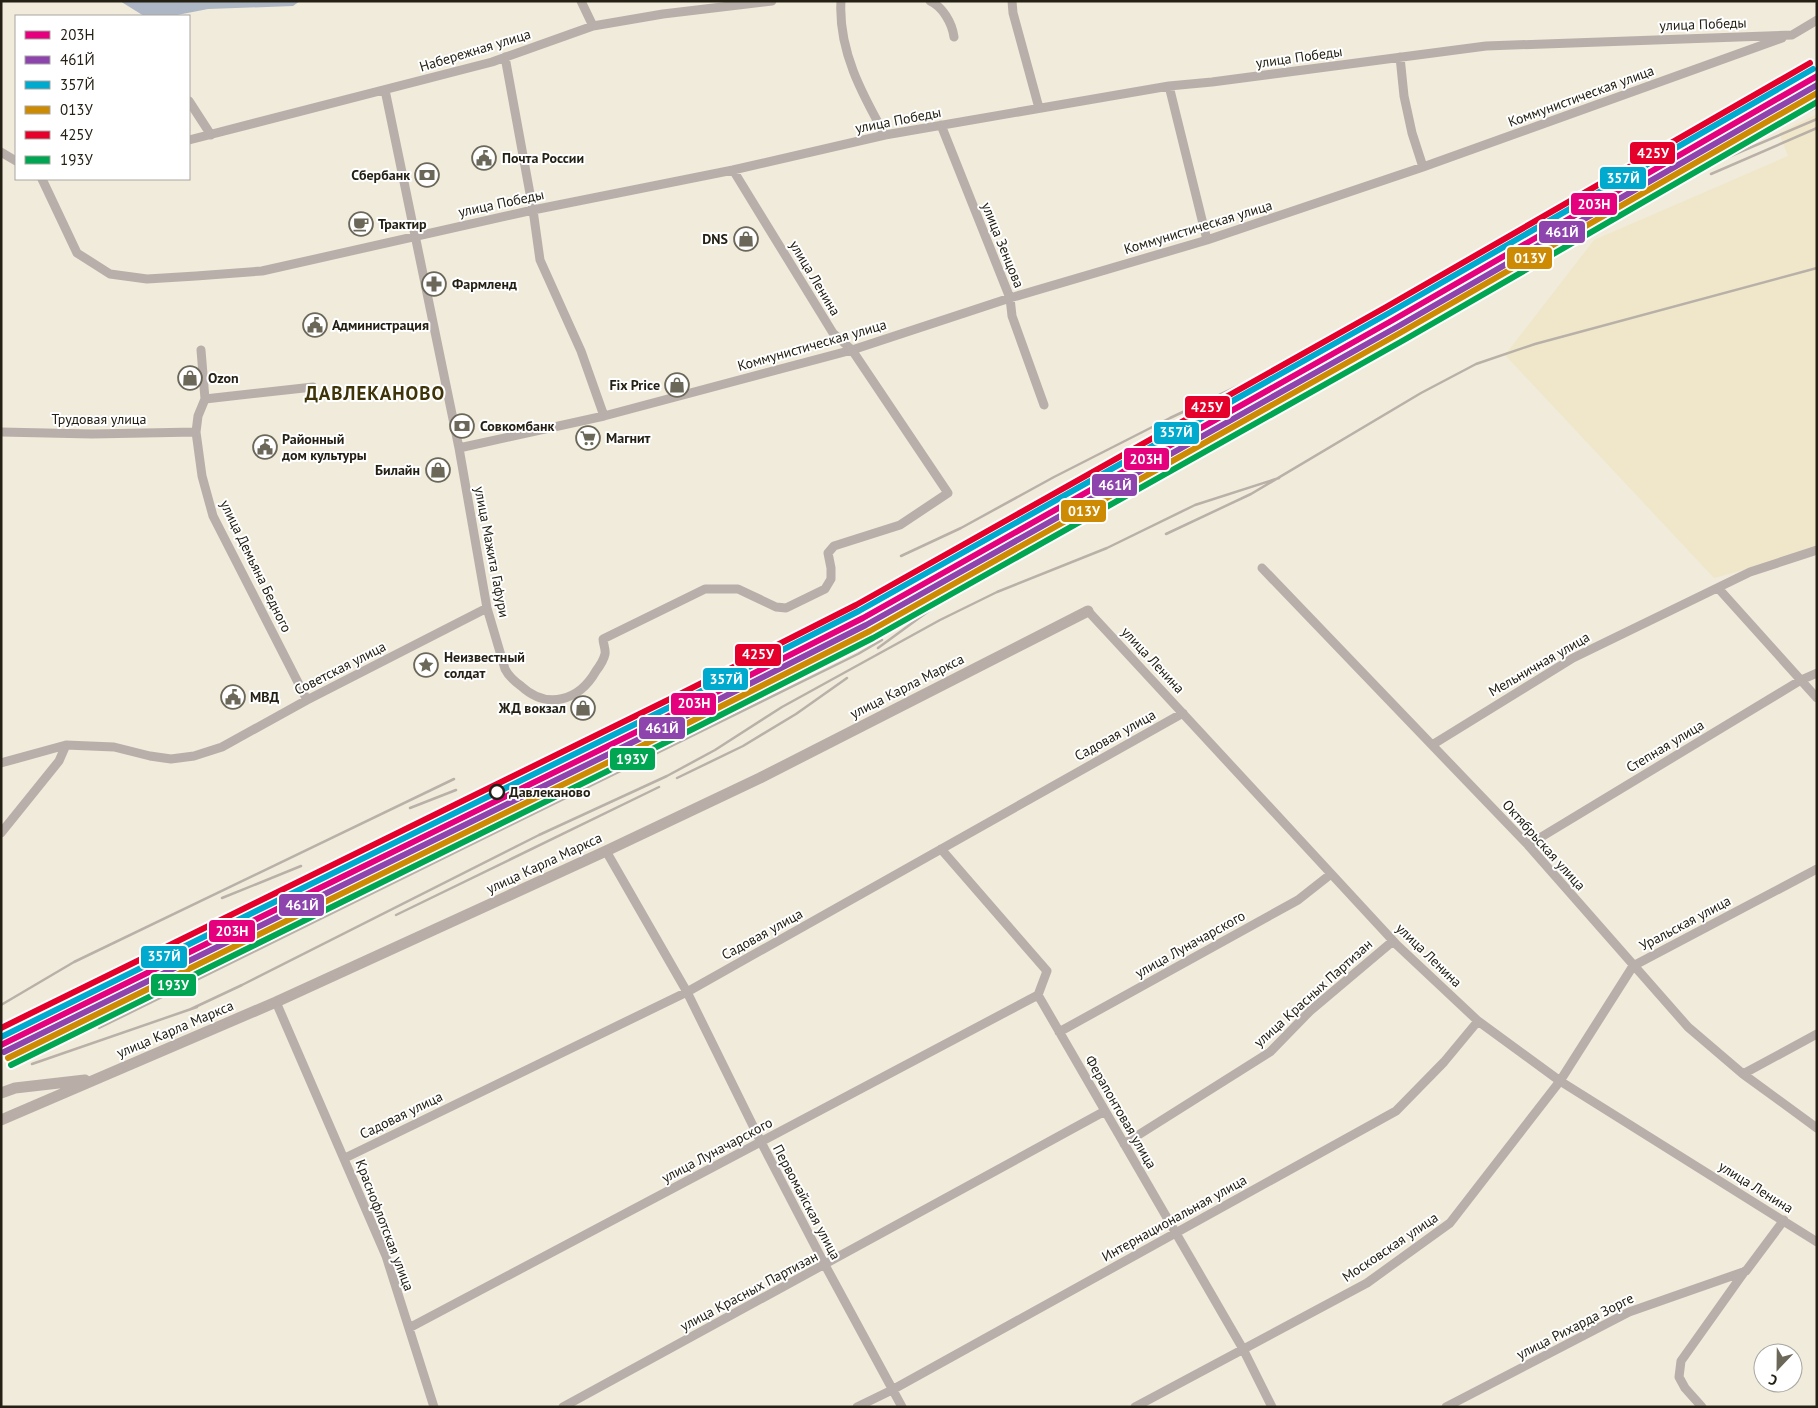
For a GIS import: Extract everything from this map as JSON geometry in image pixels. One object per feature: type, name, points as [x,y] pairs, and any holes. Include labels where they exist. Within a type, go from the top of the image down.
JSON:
[{"type":"street","points":[[581,1],[593,26]]},
{"type":"street","name":"Набережная улица","points":[[190,140],[505,57],[593,26],[663,14],[772,1]]},
{"type":"street","points":[[840,1],[840,19],[846,46],[862,93],[885,135]]},
{"type":"street","points":[[930,1],[941,8],[954,37]]},
{"type":"street","points":[[1012,1],[1013,13],[1039,108]]},
{"type":"street","name":"улица Победы","points":[[42,180],[77,253],[110,274],[146,279],[262,271],[533,210],[733,170],[885,135],[1169,86],[1486,46],[1792,35],[1817,20]]},
{"type":"street","name":"Коммунистическая улица","points":[[459,448],[604,416],[852,350],[1010,298],[1207,240],[1423,167],[1792,35]]},
{"type":"street","points":[[1729,37],[1735,44],[1733,56]]},
{"type":"street","points":[[505,57],[533,210],[540,260],[581,351],[604,416]]},
{"type":"street","points":[[1400,57],[1404,96],[1412,133],[1423,167]]},
{"type":"street","points":[[1169,86],[1207,240]]},
{"type":"street","name":"улица Мажита Гафури","points":[[385,90],[459,448],[487,608],[508,676],[526,692],[542,699],[564,699],[580,692],[589,683],[605,654],[602,639],[706,589],[738,589],[776,608],[786,608],[825,589],[830,580],[831,568],[828,553],[834,546],[900,525],[948,493]]},
{"type":"street","points":[[190,103],[211,135]]},
{"type":"street","name":"улица Зенцова","points":[[941,125],[1010,298],[1012,316],[1044,405]]},
{"type":"street","points":[[1,152],[15,160]]},
{"type":"street","name":"улица Ленина","points":[[733,170],[833,333],[852,350],[948,493]]},
{"type":"street","name":"улица Демьяна Бедного","points":[[201,350],[204,399],[198,416],[196,432],[202,476],[213,516],[307,700]]},
{"type":"street","points":[[204,399],[313,387]]},
{"type":"street","name":"Трудовая улица","points":[[1,432],[92,434],[196,432]]},
{"type":"street","points":[[1817,550],[1750,572],[1718,588],[1817,698]]},
{"type":"street","name":"Октябрьская улица","points":[[1262,568],[1528,845],[1688,1027],[1743,1074],[1817,1128]]},
{"type":"street","name":"Мельничная улица","points":[[1432,745],[1573,658],[1718,588]]},
{"type":"street","name":"Советская улица","points":[[1,763],[66,745],[114,747],[171,759],[194,756],[222,747],[307,700],[487,608]]},
{"type":"street","name":"улица Ленина","points":[[1088,611],[1393,941],[1478,1021],[1560,1081],[1817,1242]]},
{"type":"street","name":"улица Карла Маркса","points":[[1,1120],[276,1002],[606,851],[760,778],[1088,611]]},
{"type":"street","name":"Степная улица","points":[[1528,845],[1801,680],[1817,673]]},
{"type":"street","name":"Садовая улица","points":[[345,1158],[687,992],[1183,713]]},
{"type":"street","points":[[1,833],[59,761],[66,745]]},
{"type":"street","points":[[941,849],[1047,971],[1038,995]]},
{"type":"street","name":"Первомайская улица","points":[[606,851],[687,992],[761,1142],[902,1407]]},
{"type":"street","name":"Уральская улица","points":[[1560,1081],[1633,966],[1817,869]]},
{"type":"street","name":"улица Луначарского","points":[[1059,1032],[1298,900],[1331,874]]},
{"type":"street","name":"улица Красных Партизан","points":[[1124,1144],[1270,1052],[1310,1011],[1393,941]]},
{"type":"street","name":"улица Луначарского","points":[[409,1328],[1038,995]]},
{"type":"street","name":"Ферапонтовая улица","points":[[1038,995],[1243,1349],[1272,1407]]},
{"type":"street","name":"Краснофлотская улица","points":[[276,1002],[386,1256],[434,1407]]},
{"type":"street","name":"Интернациональная улица","points":[[857,1407],[892,1390],[1396,1111],[1444,1062],[1478,1021]]},
{"type":"street","points":[[1743,1074],[1817,1034]]},
{"type":"street","points":[[1,1094],[15,1088],[97,1078]]},
{"type":"street","name":"Московская улица","points":[[1135,1407],[1367,1282],[1450,1223],[1560,1081]]},
{"type":"street","name":"улица Красных Партизан","points":[[562,1407],[1105,1111]]},
{"type":"street","points":[[1702,1407],[1685,1388],[1679,1376],[1681,1361],[1784,1220]]},
{"type":"street","name":"улица Рихарда Зорге","points":[[1446,1407],[1629,1312],[1746,1271]]},
{"type":"shaded area","points":[[1817,114],[1817,550],[1714,578],[1505,355],[1594,240],[1788,156],[1779,133]]},
{"type":"water","points":[[120,1],[300,1],[293,6],[208,9],[177,15],[142,15]]},
{"type":"railway","points":[[878,648],[1045,526],[1084,502],[1355,362],[1650,190],[1721,152],[1817,107]]},
{"type":"railway","points":[[1613,220],[1726,158],[1817,119]]},
{"type":"railway","points":[[1711,174],[1817,128]]},
{"type":"railway","points":[[1262,376],[1474,255]]},
{"type":"railway","points":[[1166,534],[1251,494],[1421,393],[1476,364],[1535,344],[1817,268]]},
{"type":"railway","points":[[901,556],[961,528],[1054,477],[1170,418],[1266,373]]},
{"type":"railway","points":[[1207,424],[1293,388]]},
{"type":"railway","points":[[191,1009],[539,835],[667,776],[715,750],[782,707],[940,620],[997,592],[1107,548],[1195,505],[1279,478]]},
{"type":"railway","points":[[730,709],[904,621]]},
{"type":"railway","points":[[99,1028],[858,654],[882,640]]},
{"type":"railway","points":[[677,778],[743,746],[796,714],[847,678]]},
{"type":"railway","points":[[149,994],[606,770]]},
{"type":"railway","points":[[1,1005],[74,962],[454,779]]},
{"type":"railway","points":[[396,915],[659,787]]},
{"type":"railway","points":[[410,808],[456,790]]},
{"type":"railway","points":[[222,898],[301,866]]},
{"type":"railway","points":[[32,1064],[197,1007]]},
{"type":"transit line","name":"425У","points":[[1,1028],[676,696],[856,605],[1386,307],[1810,63]]},
{"type":"transit line","name":"357Й","points":[[1,1037],[680,702],[859,611],[1389,313],[1813,69]]},
{"type":"transit line","name":"203Н","points":[[1,1045],[683,709],[863,618],[1393,320],[1817,76]]},
{"type":"transit line","name":"461Й","points":[[4,1052],[686,716],[866,625],[1397,327],[1817,85]]},
{"type":"transit line","name":"013У","points":[[8,1058],[690,722],[870,631],[1400,333],[1817,93]]},
{"type":"transit line","name":"193У","points":[[11,1065],[693,729],[873,638],[1404,340],[1817,102]]},
{"type":"place","name":"Почта России","points":[[484,158]]},
{"type":"place","name":"Сбербанк","points":[[427,175]]},
{"type":"place","name":"Трактир","points":[[361,224]]},
{"type":"place","name":"DNS","points":[[746,239]]},
{"type":"place","name":"Фармленд","points":[[434,284]]},
{"type":"place","name":"Администрация","points":[[315,325]]},
{"type":"place","name":"Ozon","points":[[190,378]]},
{"type":"place","name":"Fix Price","points":[[677,385]]},
{"type":"place","name":"Совкомбанк","points":[[462,426]]},
{"type":"place","name":"Магнит","points":[[588,438]]},
{"type":"place","name":"Районный дом культуры","points":[[265,447]]},
{"type":"place","name":"Билайн","points":[[438,470]]},
{"type":"place","name":"Неизвестный солдат","points":[[426,665]]},
{"type":"place","name":"МВД","points":[[233,697]]},
{"type":"place","name":"ЖД вокзал","points":[[583,708]]},
{"type":"place","name":"Давлеканово","points":[[497,792]]},
{"type":"district","name":"ДАВЛЕКАНОВО","points":[[375,393]]}]
